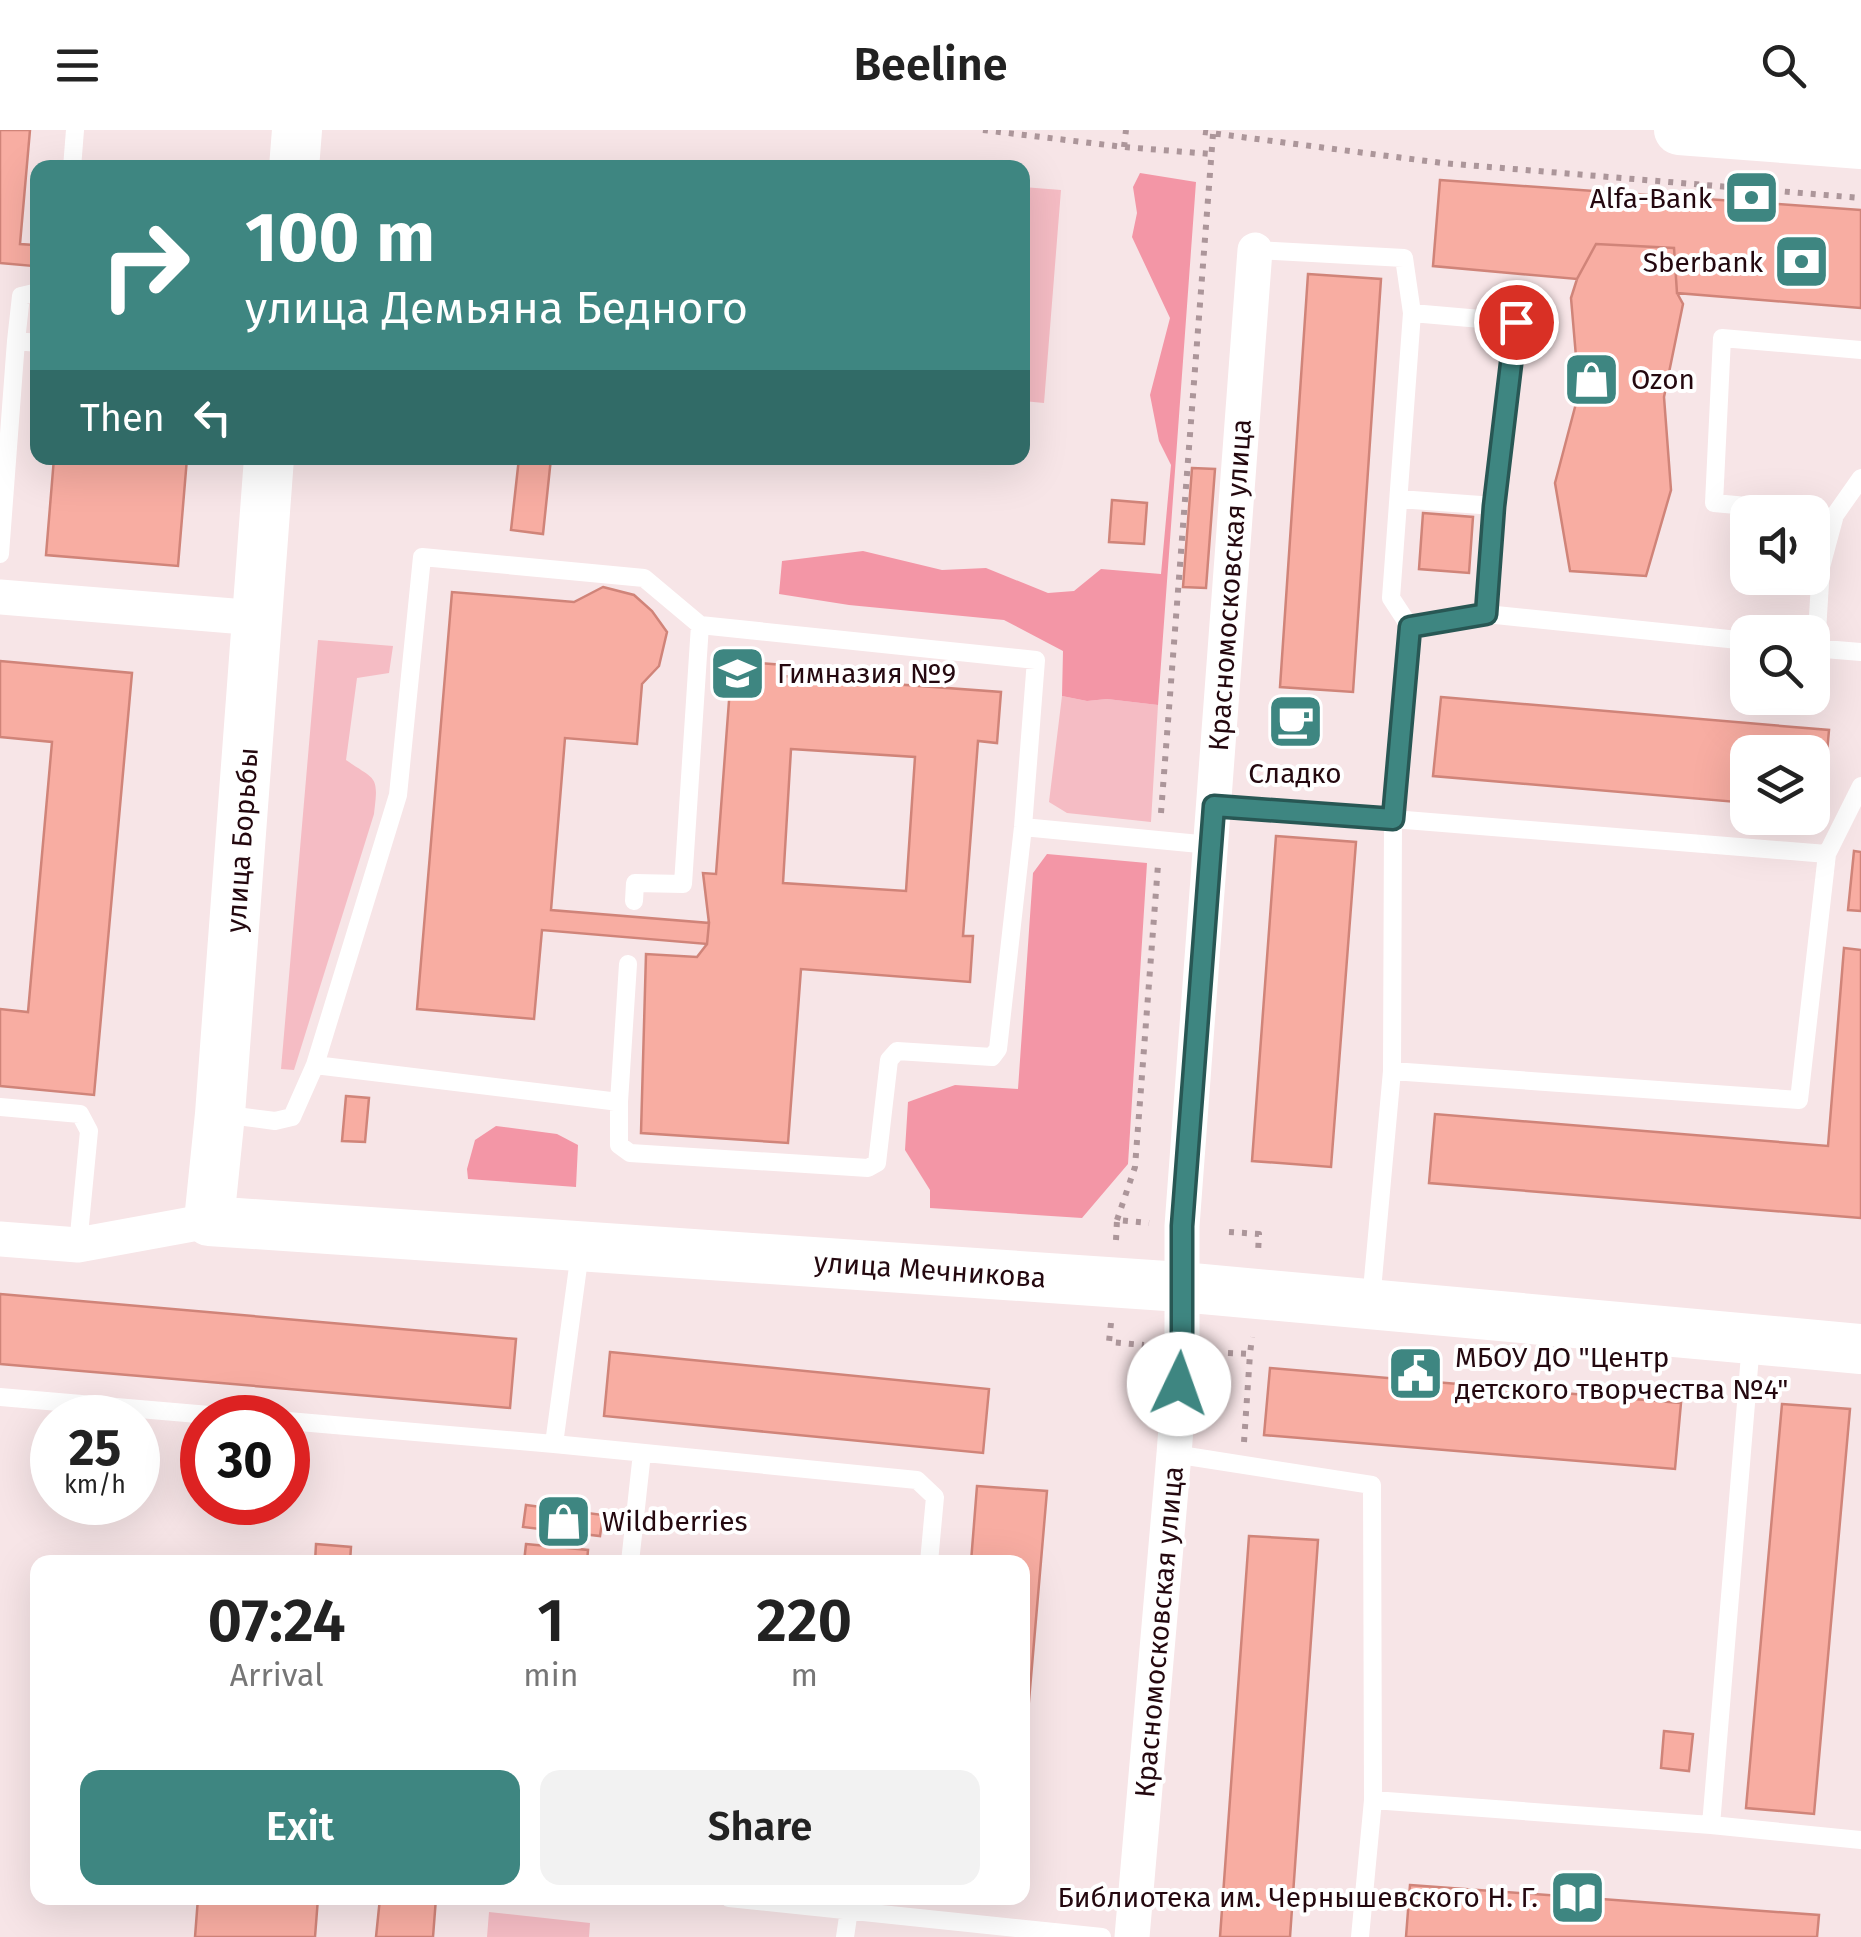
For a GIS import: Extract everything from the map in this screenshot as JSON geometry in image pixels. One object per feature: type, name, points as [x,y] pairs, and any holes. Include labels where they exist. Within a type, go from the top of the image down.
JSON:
[{"type":"street","points":[[295,160],[298,130]]},
{"type":"street","points":[[1679,130],[1861,144]]},
{"type":"street","name":"Красномосковская улица","points":[[1132,1937],[1182,1348],[1182,1226],[1256,250]]},
{"type":"street","name":"улица Борьбы","points":[[209,1221],[269,465]]},
{"type":"street","points":[[0,596],[258,618]]},
{"type":"street","name":"улица Мечникова","points":[[0,1239],[78,1245],[209,1221],[1181,1286],[1861,1349]]},
{"type":"lane","points":[[73,160],[75,130]]},
{"type":"lane","points":[[1256,250],[1404,258],[1412,313],[1392,598],[1410,627],[1393,819],[1392,1071],[1371,1303]]},
{"type":"lane","points":[[0,554],[5,428],[21,296],[30,294]]},
{"type":"lane","points":[[1412,313],[1516,322],[1494,506],[1486,614]]},
{"type":"lane","points":[[1730,504],[1714,503],[1722,338],[1861,350]]},
{"type":"lane","points":[[16,341],[30,342]]},
{"type":"lane","points":[[1817,615],[1822,567],[1835,515],[1861,478]]},
{"type":"lane","points":[[1399,499],[1494,506]]},
{"type":"lane","points":[[1830,514],[1835,515]]},
{"type":"lane","points":[[220,1114],[275,1121],[292,1117],[315,1064],[398,795],[422,558],[644,578],[700,625],[1036,660],[1023,827],[998,1048],[992,1056],[898,1051],[889,1060],[877,1163],[868,1168],[630,1153],[619,1144],[628,964]]},
{"type":"lane","points":[[1410,627],[1486,614],[1730,639]]},
{"type":"lane","points":[[634,901],[635,883],[683,884],[700,625]]},
{"type":"lane","points":[[1830,649],[1861,652]]},
{"type":"lane","points":[[1392,1071],[1799,1100],[1826,854],[1861,786]]},
{"type":"lane","points":[[1214,806],[1826,854]]},
{"type":"lane","points":[[1023,827],[1210,845]]},
{"type":"lane","points":[[315,1064],[619,1102]]},
{"type":"lane","points":[[0,1107],[80,1114],[89,1131],[78,1245]]},
{"type":"lane","points":[[554,1444],[581,1246]]},
{"type":"lane","points":[[1711,1826],[1751,1338]]},
{"type":"lane","points":[[0,1397],[180,1412]]},
{"type":"lane","points":[[310,1423],[917,1480],[935,1497],[930,1555]]},
{"type":"lane","points":[[631,1555],[642,1453]]},
{"type":"lane","points":[[1174,1454],[1372,1485],[1373,1800],[1360,1937]]},
{"type":"lane","points":[[1373,1800],[1861,1840]]},
{"type":"lane","points":[[799,1905],[849,1910],[914,1907],[1102,1937]]},
{"type":"lane","points":[[845,1937],[849,1910]]},
{"type":"path","points":[[984,130],[1210,154]]},
{"type":"path","points":[[1124,147],[1126,130]]},
{"type":"path","points":[[1203,132],[1442,163],[1861,198]]},
{"type":"path","points":[[1116,1240],[1117,1220],[1135,1167],[1213,134]]},
{"type":"path","points":[[1117,1220],[1150,1223]]},
{"type":"path","points":[[1229,1232],[1259,1234],[1258,1253]]},
{"type":"path","points":[[1111,1312],[1110,1342],[1144,1345]]},
{"type":"path","points":[[1243,1464],[1252,1335]]},
{"type":"path","points":[[1228,1353],[1250,1354]]},
{"type":"shaded area","points":[[1140,173],[1196,182],[1158,705],[1062,696],[1063,651],[1004,620],[779,594],[782,561],[863,551],[942,570],[986,568],[1048,593],[1074,591],[1101,569],[1161,574],[1171,465],[1159,441],[1150,395],[1170,318],[1132,237],[1137,213],[1133,187]]},
{"type":"shaded area","points":[[1030,188],[1061,190],[1044,403],[1030,402]]},
{"type":"shaded area","points":[[318,640],[393,646],[389,673],[357,678],[346,760],[373,780],[374,814],[294,1070],[281,1069]]},
{"type":"shaded area","points":[[1062,696],[1158,705],[1151,822],[1067,813],[1049,802]]},
{"type":"shaded area","points":[[1047,854],[1147,863],[1128,1164],[1082,1218],[930,1208],[930,1190],[905,1150],[908,1102],[955,1085],[1018,1089],[1033,873]]},
{"type":"shaded area","points":[[496,1126],[557,1134],[578,1145],[576,1187],[468,1179],[475,1140]]},
{"type":"shaded area","points":[[489,1912],[590,1923],[589,1937],[487,1937]]},
{"type":"building","points":[[0,130],[30,130],[20,244],[30,245],[30,266],[0,263]]},
{"type":"building","points":[[1440,180],[1861,210],[1861,308],[1677,293],[1674,248],[1596,244],[1577,279],[1433,266]]},
{"type":"building","points":[[1596,244],[1674,248],[1677,293],[1683,304],[1664,397],[1671,490],[1646,576],[1570,571],[1555,483],[1579,392],[1571,298]]},
{"type":"building","points":[[1308,274],[1381,279],[1353,692],[1280,687]]},
{"type":"building","points":[[53,465],[186,465],[178,566],[46,555]]},
{"type":"building","points":[[518,465],[550,465],[543,534],[511,530]]},
{"type":"building","points":[[1192,468],[1215,469],[1206,588],[1183,587]]},
{"type":"building","points":[[1112,500],[1147,503],[1144,544],[1109,542]]},
{"type":"building","points":[[1423,513],[1473,517],[1469,573],[1419,569]]},
{"type":"building","points":[[603,587],[634,595],[667,632],[659,666],[642,684],[637,744],[565,738],[551,910],[709,923],[707,944],[542,930],[534,1019],[417,1009],[452,592],[574,602]]},
{"type":"building","points":[[0,661],[132,673],[94,1095],[0,1086],[0,1009],[28,1012],[52,742],[0,737]]},
{"type":"building","points":[[732,661],[784,665],[784,676],[1001,692],[997,743],[978,741],[963,936],[973,936],[970,982],[801,969],[788,1143],[641,1133],[646,954],[697,957],[707,944],[709,923],[703,873],[716,874]],"holes":[[[791,749],[915,757],[906,891],[783,883]]]},
{"type":"building","points":[[1441,697],[1829,730],[1829,735],[1730,735],[1730,801],[1433,776]]},
{"type":"building","points":[[1276,836],[1356,842],[1331,1167],[1252,1161]]},
{"type":"building","points":[[1854,851],[1861,852],[1861,911],[1848,910]]},
{"type":"building","points":[[1844,948],[1861,950],[1861,1218],[1429,1183],[1435,1114],[1828,1146]]},
{"type":"building","points":[[346,1096],[369,1098],[365,1142],[342,1141]]},
{"type":"building","points":[[0,1294],[516,1339],[510,1408],[0,1364]]},
{"type":"building","points":[[610,1352],[989,1389],[983,1453],[604,1416]]},
{"type":"building","points":[[1270,1368],[1681,1403],[1675,1469],[1264,1435]]},
{"type":"building","points":[[1782,1404],[1850,1409],[1814,1814],[1746,1808]]},
{"type":"building","points":[[977,1486],[1047,1491],[1030,1689],[1030,1555],[972,1555]]},
{"type":"building","name":"Wildberries","points":[[526,1505],[603,1515],[600,1536],[523,1527]]},
{"type":"building","points":[[1249,1536],[1318,1540],[1290,1937],[1220,1937]]},
{"type":"building","points":[[316,1544],[351,1547],[350,1555],[315,1555]]},
{"type":"building","points":[[526,1544],[588,1550],[588,1555],[525,1555]]},
{"type":"building","points":[[1664,1731],[1693,1734],[1689,1771],[1661,1768]]},
{"type":"building","points":[[1410,1885],[1819,1915],[1817,1937],[1406,1937]]},
{"type":"building","points":[[197,1905],[317,1905],[315,1937],[195,1937]]},
{"type":"building","points":[[379,1905],[435,1905],[433,1937],[376,1937]]},
{"type":"place","name":"Alfa-Bank","points":[[1751,198]]},
{"type":"place","name":"Sberbank","points":[[1802,262]]},
{"type":"place","name":"Ozon","points":[[1592,379]]},
{"type":"place","name":"Гимназия №9","points":[[738,673]]},
{"type":"place","name":"Сладко","points":[[1295,722]]},
{"type":"place","name":"МБОУ ДО \"Центр детского творчества №4\"","points":[[1416,1373]]},
{"type":"place","name":"Wildberries","points":[[563,1521]]},
{"type":"place","name":"Библиотека им. Чернышевского Н. Г.","points":[[1577,1897]]},
{"type":"route","points":[[1179,1384],[1182,1226],[1214,806],[1393,819],[1410,627],[1486,614],[1494,506],[1516,322]]}]
